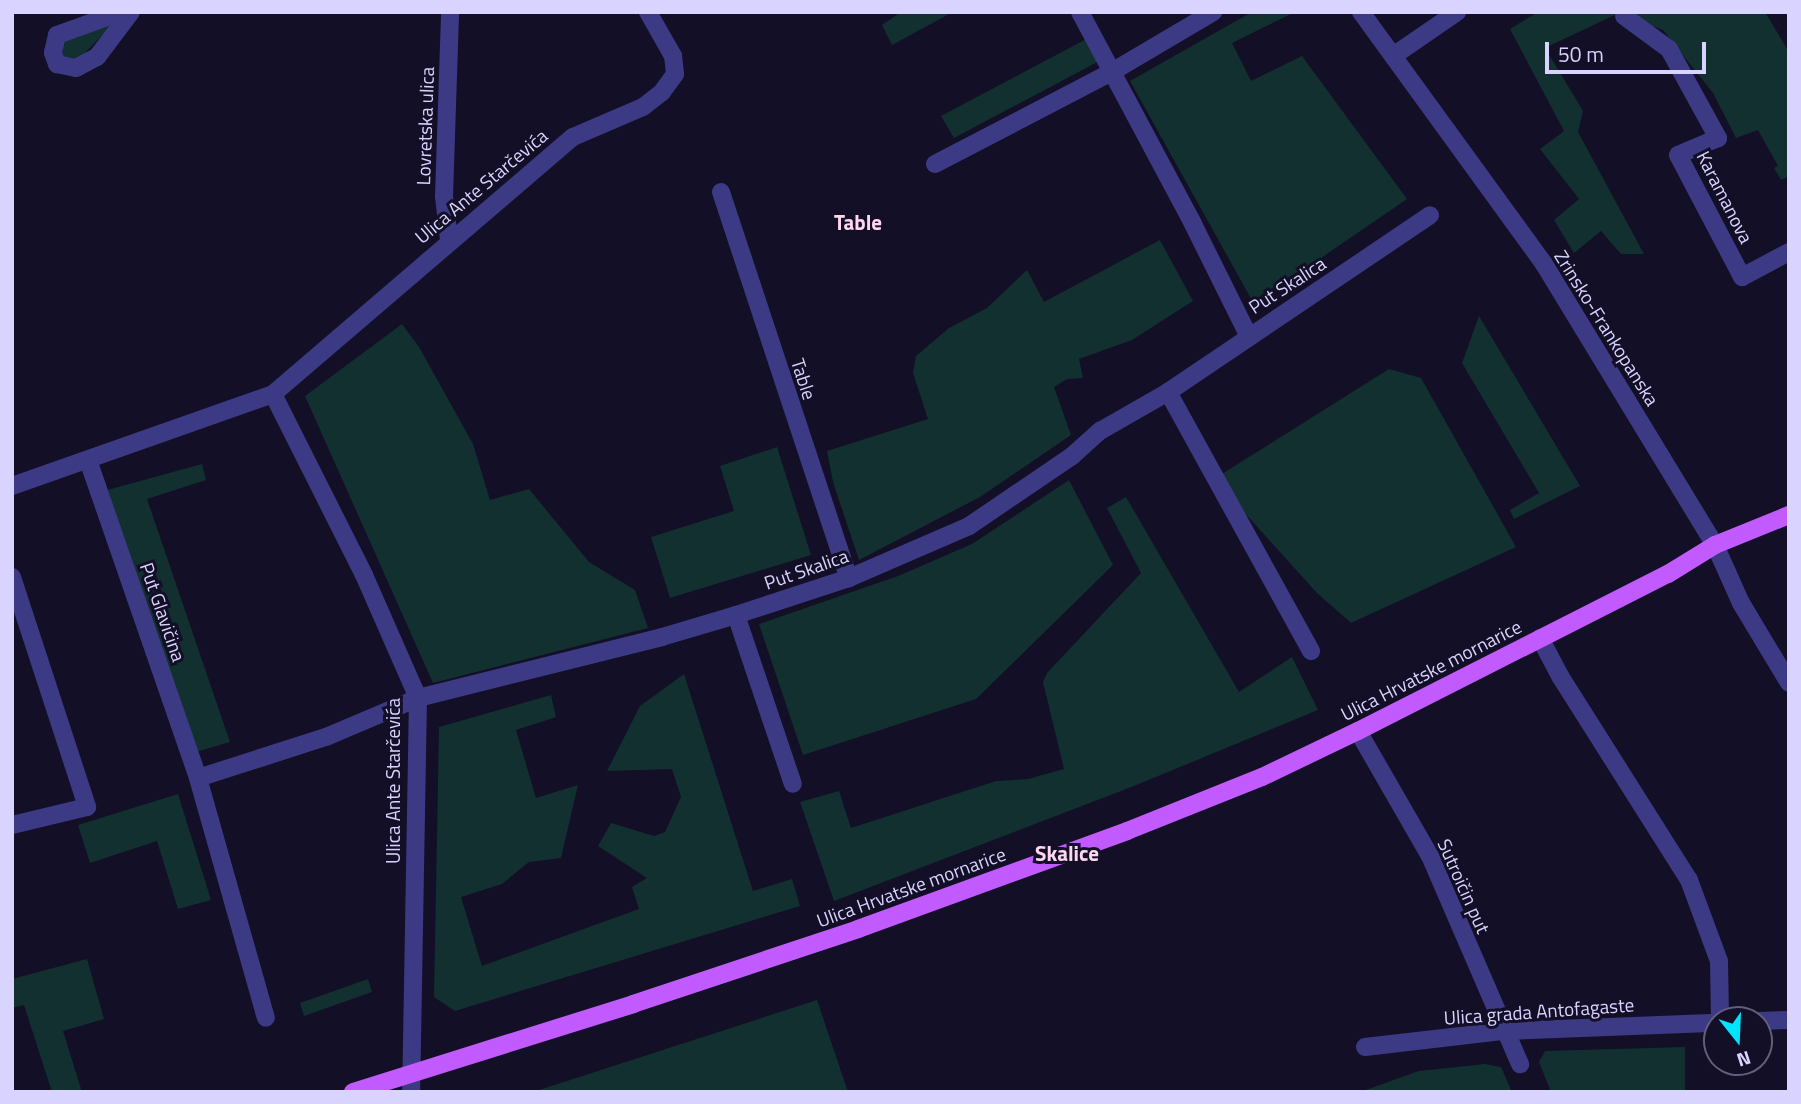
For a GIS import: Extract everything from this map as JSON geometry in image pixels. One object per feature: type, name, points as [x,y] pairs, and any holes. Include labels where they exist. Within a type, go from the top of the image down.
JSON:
[{"type":"main road","name":"Ulica Hrvatske mornarice","points":[[353,1092],[646,1000],[972,888],[1127,831],[1262,777],[1668,574],[1715,545],[1789,515]]},
{"type":"street","points":[[121,12],[57,35],[53,53],[57,64],[76,68],[97,57],[131,12]]},
{"type":"street","name":"Lovretska ulica","points":[[449,240],[444,195],[450,12]]},
{"type":"street","name":"Ulica Ante Starčevića","points":[[12,486],[274,394],[449,240],[573,137],[643,107],[662,92],[675,74],[673,56],[648,12]]},
{"type":"street","points":[[1080,12],[1110,73],[1193,224],[1248,335]]},
{"type":"street","points":[[935,164],[1110,73],[1213,12]]},
{"type":"street","name":"Zrinsko-Frankopanska","points":[[1361,12],[1544,264],[1715,545],[1741,603],[1789,683]]},
{"type":"street","points":[[1393,56],[1457,12]]},
{"type":"street","name":"Karamanova","points":[[1624,16],[1669,49],[1718,138],[1678,156],[1742,276],[1789,252]]},
{"type":"street","name":"Table","points":[[721,192],[849,578]]},
{"type":"street","name":"Put Skalica","points":[[418,698],[662,637],[736,615],[849,578],[969,526],[1072,456],[1100,431],[1168,391],[1430,215]]},
{"type":"street","points":[[1168,391],[1311,652]]},
{"type":"street","name":"Ulica Ante Starčevića","points":[[274,394],[364,575],[418,698],[411,1073]]},
{"type":"street","name":"Put Glavičina","points":[[89,460],[198,778],[266,1018]]},
{"type":"street","points":[[12,577],[87,807],[12,825]]},
{"type":"street","points":[[736,615],[793,784]]},
{"type":"street","name":"Ulica Hrvatske mornarice","points":[[1540,638],[1560,676],[1689,880],[1719,961],[1719,1006]]},
{"type":"street","points":[[198,778],[326,737],[418,698]]},
{"type":"street","name":"Sutroičin put","points":[[1358,731],[1430,856],[1520,1064]]},
{"type":"street","name":"Ulica grada Antofagaste","points":[[1364,1047],[1504,1031],[1703,1022]]},
{"type":"street","points":[[411,1073],[411,1092]]},
{"type":"green space","points":[[901,12],[953,12],[892,45],[882,25]]},
{"type":"green space","points":[[1252,12],[1295,12],[1232,43],[1251,81],[1302,56],[1407,199],[1254,304],[1130,81]]},
{"type":"green space","points":[[1538,12],[1765,12],[1789,52],[1789,176],[1781,180],[1774,168],[1778,166],[1758,130],[1736,138],[1713,93],[1663,30],[1619,13],[1545,48],[1583,111],[1578,132],[1644,254],[1621,254],[1601,231],[1574,253],[1554,220],[1579,199],[1540,149],[1564,131],[1510,29]]},
{"type":"green space","points":[[116,21],[82,56],[73,61],[63,58],[62,40]]},
{"type":"green space","points":[[1092,36],[1103,59],[954,138],[941,116]]},
{"type":"green space","points":[[1160,240],[1193,301],[1132,340],[1079,359],[1083,378],[1067,379],[1054,387],[1071,435],[980,497],[859,560],[833,482],[827,451],[928,419],[913,373],[916,356],[949,328],[987,308],[1027,270],[1044,302]]},
{"type":"green space","points":[[1479,316],[1580,486],[1514,519],[1510,510],[1539,493],[1462,363]]},
{"type":"green space","points":[[402,324],[419,347],[473,444],[490,500],[529,489],[589,562],[635,590],[648,628],[433,683],[305,396]]},
{"type":"green space","points":[[1389,369],[1421,378],[1516,547],[1351,623],[1317,593],[1214,479]]},
{"type":"green space","points":[[777,447],[811,555],[670,598],[651,537],[734,511],[720,466]]},
{"type":"green space","points":[[202,464],[206,480],[147,499],[230,742],[189,754],[100,492]]},
{"type":"green space","points":[[1069,480],[1113,565],[976,699],[803,755],[759,624],[898,576],[972,544]]},
{"type":"green space","points":[[1126,497],[1239,692],[1292,657],[1318,710],[1134,786],[834,901],[800,802],[839,791],[851,828],[996,781],[1028,779],[1064,769],[1043,682],[1047,673],[1141,573],[1107,508]]},
{"type":"green space","points":[[684,674],[753,891],[792,879],[800,906],[455,1011],[434,997],[439,727],[551,695],[556,717],[516,730],[536,798],[578,785],[561,858],[529,862],[502,884],[461,897],[482,966],[639,909],[632,887],[647,878],[598,846],[611,823],[654,836],[665,832],[681,797],[672,769],[607,771],[640,706]]},
{"type":"green space","points":[[178,794],[211,900],[178,909],[157,841],[90,863],[78,825]]},
{"type":"green space","points":[[87,959],[104,1019],[63,1031],[82,1092],[52,1092],[24,1005],[12,1008],[12,979]]},
{"type":"green space","points":[[368,979],[372,992],[304,1016],[300,1003]]},
{"type":"green space","points":[[817,1000],[848,1092],[533,1092]]},
{"type":"green space","points":[[1685,1047],[1685,1092],[1551,1092],[1539,1062],[1545,1051]]},
{"type":"green space","points":[[1485,1064],[1501,1067],[1512,1092],[1360,1092],[1419,1071]]},
{"type":"district","name":"Table","points":[[858,222]]},
{"type":"district","name":"Skalice","points":[[1067,853]]}]
